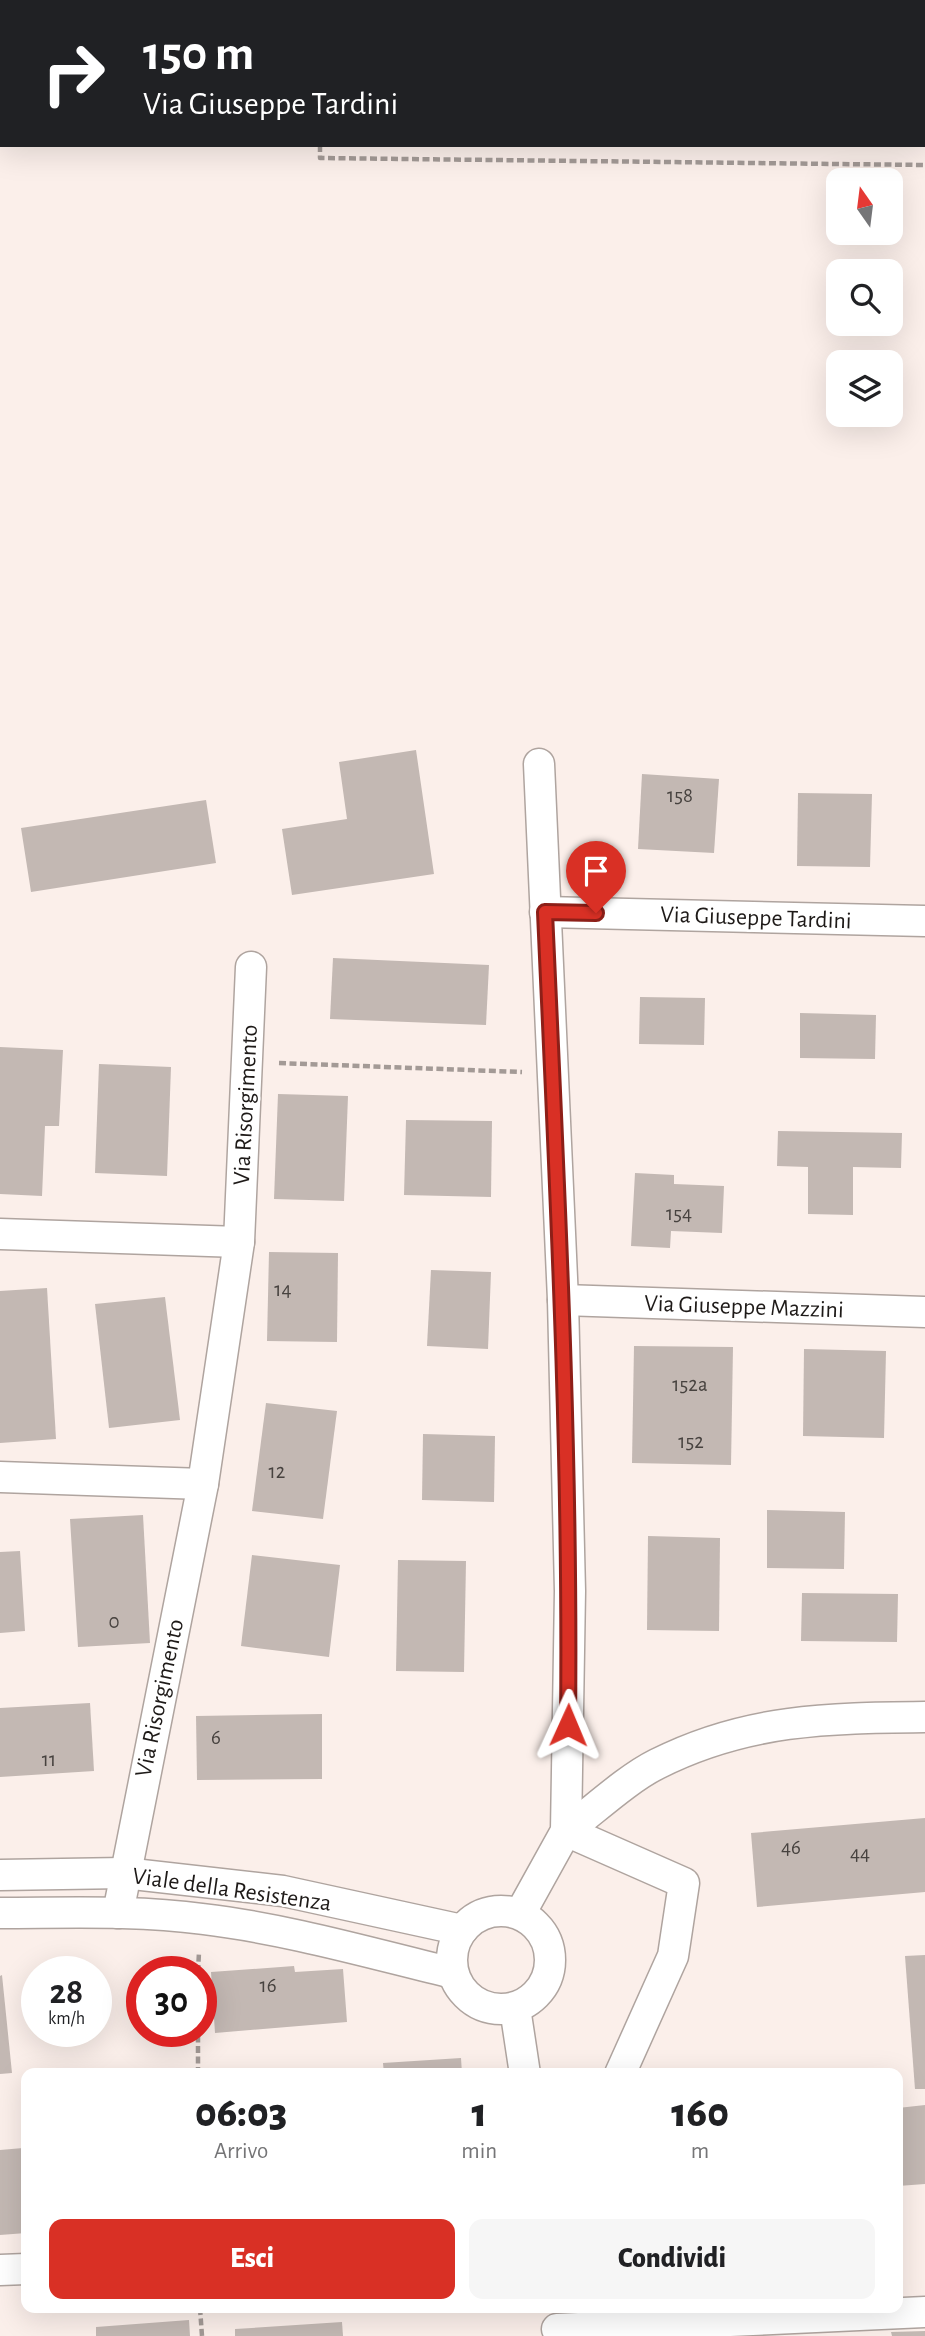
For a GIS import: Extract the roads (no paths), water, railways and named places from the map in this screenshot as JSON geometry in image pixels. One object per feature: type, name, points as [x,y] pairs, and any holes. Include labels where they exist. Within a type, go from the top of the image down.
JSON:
[{"type":"street","points":[[539,764],[563,1300],[570,1591],[566,1831]]},
{"type":"street","name":"Via Giuseppe Tardini","points":[[545,912],[925,921]]},
{"type":"street","name":"Via Risorgimento","points":[[118,1913],[203,1484],[239,1242],[251,967]]},
{"type":"street","points":[[0,1234],[239,1242]]},
{"type":"street","name":"Via Giuseppe Mazzini","points":[[563,1300],[925,1312]]},
{"type":"street","points":[[0,1477],[203,1484]]},
{"type":"street","points":[[520,1914],[566,1831],[655,1765],[728,1734],[816,1719],[925,1717]]},
{"type":"street","points":[[566,1831],[684,1883],[673,1956],[624,2068]]},
{"type":"street","name":"Viale della Resistenza","points":[[0,1875],[124,1873],[282,1891],[461,1930]]},
{"type":"street","points":[[488,1912],[520,1914],[543,1934],[551,1963],[540,1991],[515,2008],[502,2010],[476,2004],[458,1985],[453,1973],[453,1950],[461,1930],[488,1912]]},
{"type":"street","name":"Viale della Resistenza","points":[[0,1913],[118,1913],[201,1919],[277,1930],[453,1973]]},
{"type":"street","points":[[515,2008],[524,2068]]},
{"type":"street","points":[[0,2270],[21,2269]]},
{"type":"street","points":[[903,2313],[925,2312]]},
{"type":"street","points":[[557,2325],[897,2313]]}]
